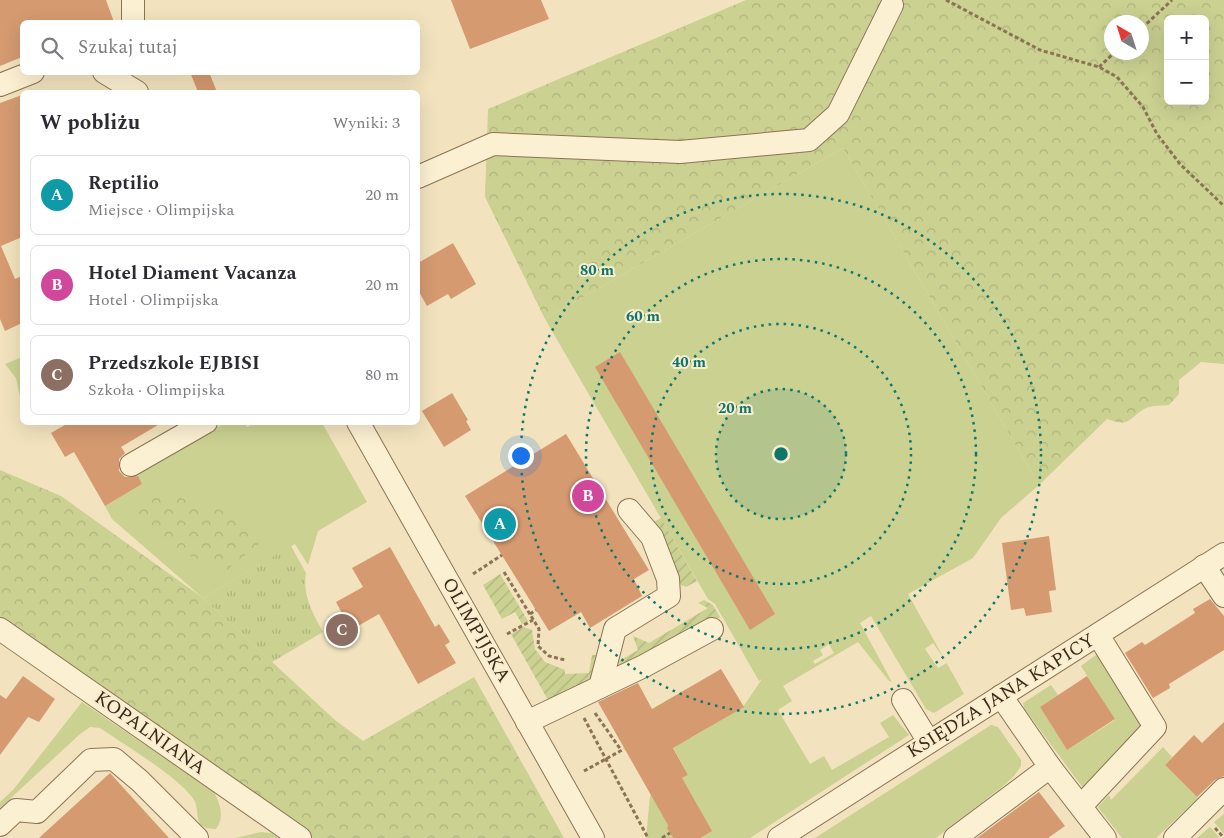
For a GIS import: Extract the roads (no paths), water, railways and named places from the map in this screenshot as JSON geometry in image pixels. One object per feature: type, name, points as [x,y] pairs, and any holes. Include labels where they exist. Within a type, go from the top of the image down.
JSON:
[{"type":"street","points":[[133,0],[134,20]]},
{"type":"street","points":[[420,176],[493,144],[680,152],[809,140],[838,114],[892,6]]},
{"type":"street","points":[[0,85],[25,75]]},
{"type":"street","points":[[111,75],[130,83]]},
{"type":"street","points":[[131,465],[201,425]]},
{"type":"street","name":"OLIMPIJSKA","points":[[360,425],[593,838]]},
{"type":"street","points":[[600,687],[615,629],[669,596],[668,579],[652,537],[629,510]]},
{"type":"street","name":"KSIĘDZA JANA KAPICY","points":[[779,838],[1224,554]]},
{"type":"street","points":[[1204,566],[1224,596]]},
{"type":"street","name":"KOPALNIANA","points":[[0,629],[300,838]]},
{"type":"street","points":[[527,722],[600,687],[712,629]]},
{"type":"street","points":[[1081,806],[1155,727],[1098,635]]},
{"type":"street","points":[[1001,696],[1050,767],[1105,838]]},
{"type":"street","points":[[903,700],[929,742]]},
{"type":"street","points":[[0,825],[16,810],[37,812],[91,760],[114,759],[140,781],[197,838]]},
{"type":"street","points":[[955,838],[1050,767]]},
{"type":"street","points":[[1175,838],[1224,789]]},
{"type":"place","name":"Hotel Diament Vacanza","points":[[588,496]]},
{"type":"place","name":"Reptilio","points":[[500,524]]},
{"type":"place","name":"Przedszkole EJBISI","points":[[342,630]]}]
